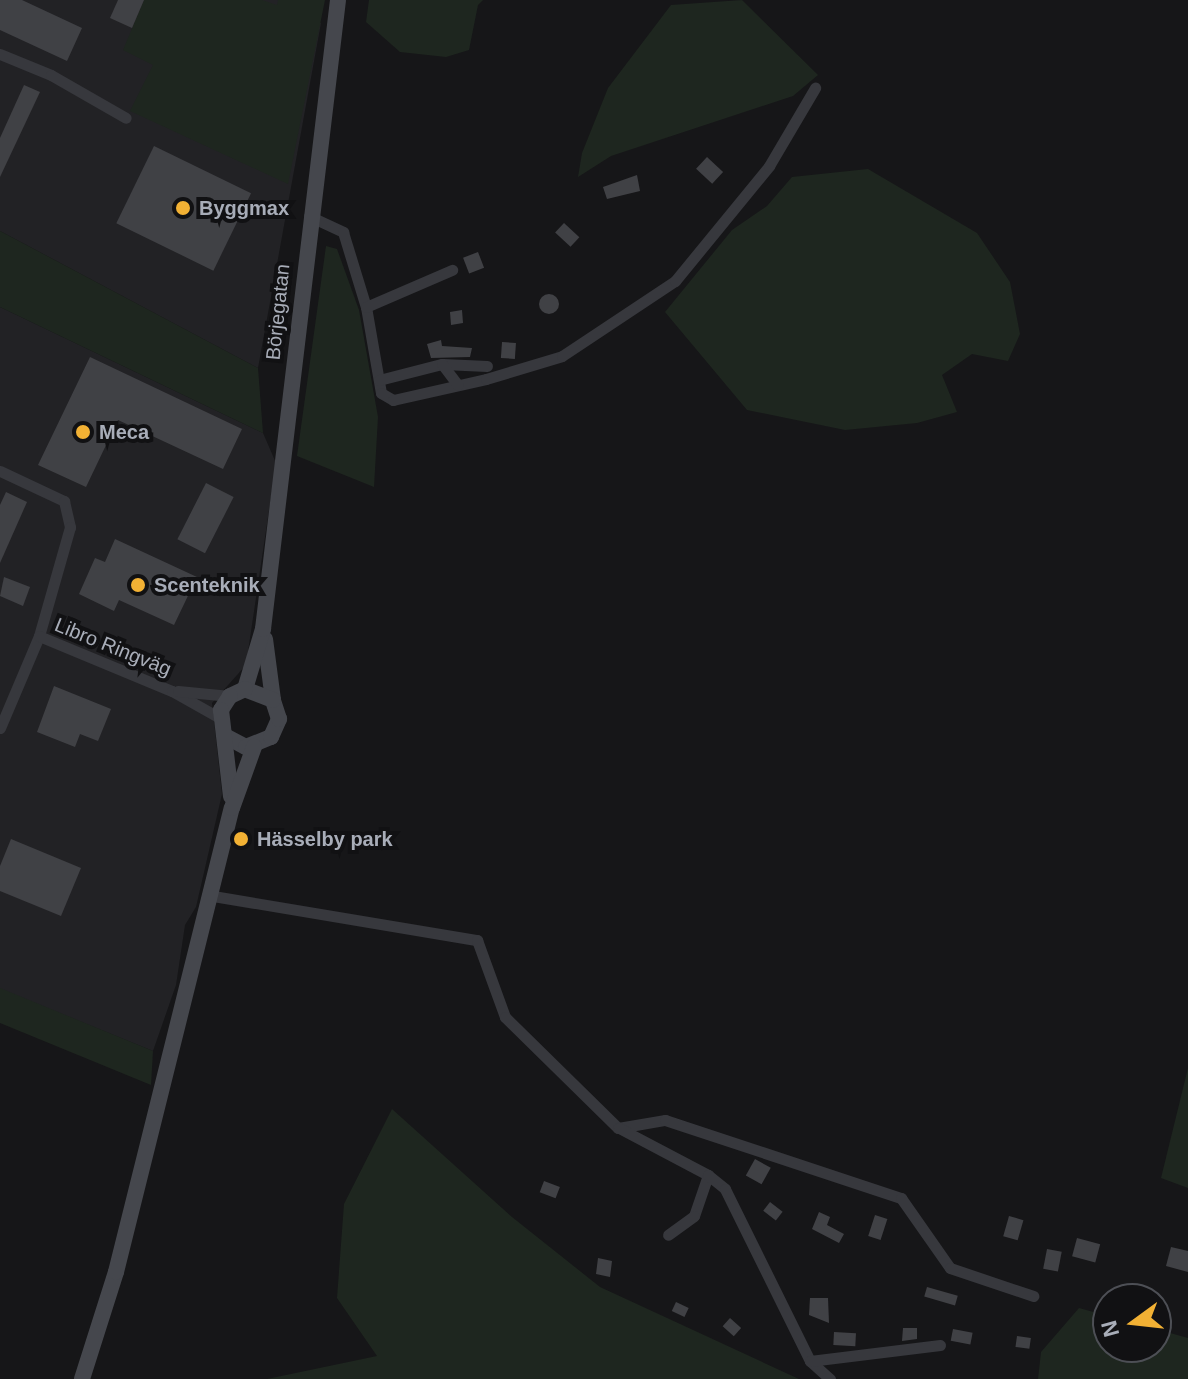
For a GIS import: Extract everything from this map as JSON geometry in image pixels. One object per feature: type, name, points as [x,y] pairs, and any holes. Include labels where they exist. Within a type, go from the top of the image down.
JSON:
[{"type":"main road","name":"Börjegatan","points":[[273,700],[263,629],[309,216],[338,0]]},
{"type":"main road","name":"Börjegatan","points":[[237,692],[263,629]]},
{"type":"main road","points":[[82,1379],[120,1256],[213,896],[232,808],[254,747],[276,729],[273,700],[237,692],[220,718],[227,737],[232,808]]},
{"type":"main road","points":[[227,737],[254,747]]},
{"type":"street","points":[[0,54],[51,75],[126,118]]},
{"type":"street","points":[[309,216],[343,232],[366,307],[381,393],[393,400],[458,385],[562,356],[675,281],[769,166],[815,88]]},
{"type":"street","points":[[366,307],[452,270]]},
{"type":"street","points":[[442,364],[458,385]]},
{"type":"street","points":[[379,380],[442,364],[487,366]]},
{"type":"street","name":"Libro Ringväg","points":[[0,471],[64,501],[70,527],[39,636],[0,728]]},
{"type":"street","name":"Libro Ringväg","points":[[39,636],[172,691]]},
{"type":"street","points":[[172,691],[237,692]]},
{"type":"street","points":[[172,691],[220,718]]},
{"type":"street","points":[[213,896],[477,940],[505,1017],[618,1128],[708,1175],[725,1189],[810,1361],[830,1379]]},
{"type":"street","points":[[618,1128],[665,1120],[901,1198],[950,1268],[1033,1296]]},
{"type":"street","points":[[668,1235],[694,1216],[708,1175]]},
{"type":"street","points":[[810,1361],[940,1345]]},
{"type":"shaded area","points":[[0,0],[278,0],[278,5],[321,23],[258,368],[0,231]]},
{"type":"shaded area","points":[[144,0],[262,0],[277,5],[278,0],[325,0],[288,184],[130,111],[153,65],[123,50]]},
{"type":"shaded area","points":[[369,0],[483,0],[478,5],[469,50],[446,57],[400,52],[366,22]]},
{"type":"shaded area","points":[[742,0],[818,75],[793,96],[611,156],[578,177],[582,153],[608,88],[671,5]]},
{"type":"shaded area","points":[[868,169],[977,233],[1010,282],[1020,334],[1008,361],[972,354],[942,375],[957,412],[917,423],[845,430],[747,410],[665,312],[732,230],[767,206],[792,177]]},
{"type":"shaded area","points":[[0,231],[258,368],[263,433],[0,307]]},
{"type":"shaded area","points":[[326,246],[337,249],[359,310],[378,417],[374,487],[297,456]]},
{"type":"shaded area","points":[[0,307],[263,433],[276,463],[246,665],[212,703],[222,794],[196,907],[185,925],[176,985],[153,1051],[0,989]]},
{"type":"shaded area","points":[[0,988],[153,1051],[151,1085],[0,1023]]},
{"type":"shaded area","points":[[1188,1068],[1188,1188],[1161,1178]]},
{"type":"shaded area","points":[[392,1109],[512,1217],[600,1287],[799,1379],[267,1379],[377,1356],[337,1298],[344,1204]]},
{"type":"shaded area","points":[[1079,1308],[1092,1312],[1092,1363],[1172,1363],[1172,1334],[1188,1338],[1188,1379],[1038,1379],[1041,1352]]},
{"type":"building","points":[[0,0],[22,0],[82,28],[67,61],[0,30]]},
{"type":"building","points":[[118,0],[144,0],[132,28],[110,18]]},
{"type":"building","points":[[24,85],[40,92],[0,177],[0,138]]},
{"type":"building","name":"Byggmax","points":[[154,146],[251,193],[213,271],[116,223]]},
{"type":"building","points":[[707,157],[723,172],[712,184],[696,169]]},
{"type":"building","points":[[637,175],[640,191],[607,199],[603,187]]},
{"type":"building","points":[[564,223],[579,237],[570,247],[555,233]]},
{"type":"building","points":[[478,252],[484,268],[469,274],[463,258]]},
{"type":"building","points":[[549,294],[556,297],[559,304],[556,311],[549,314],[542,311],[539,304],[542,297]]},
{"type":"building","points":[[462,310],[463,323],[451,325],[450,312]]},
{"type":"building","points":[[441,340],[442,346],[472,348],[470,357],[431,358],[427,344]]},
{"type":"building","points":[[502,342],[516,343],[515,359],[501,358]]},
{"type":"building","points":[[90,357],[242,429],[223,469],[118,420],[86,487],[38,465]]},
{"type":"building","points":[[206,483],[234,497],[205,553],[177,539]]},
{"type":"building","points":[[6,492],[27,502],[0,563],[0,505]]},
{"type":"building","name":"Scenteknik","points":[[115,539],[197,577],[174,625],[119,600],[114,611],[79,594],[95,558],[105,562]]},
{"type":"building","points":[[4,577],[30,587],[23,606],[0,596]]},
{"type":"building","points":[[54,686],[111,709],[98,741],[80,734],[75,747],[37,732]]},
{"type":"building","points":[[11,839],[81,868],[61,916],[0,891],[0,866]]},
{"type":"building","points":[[755,1159],[771,1168],[762,1184],[746,1176]]},
{"type":"building","points":[[544,1181],[560,1187],[556,1198],[540,1192]]},
{"type":"building","points":[[770,1202],[783,1212],[776,1221],[763,1211]]},
{"type":"building","points":[[819,1212],[830,1217],[827,1225],[844,1234],[839,1243],[812,1229]]},
{"type":"building","points":[[875,1215],[887,1219],[881,1240],[868,1236]]},
{"type":"building","points":[[1009,1216],[1023,1220],[1018,1240],[1003,1236]]},
{"type":"building","points":[[1077,1238],[1100,1244],[1095,1263],[1072,1256]]},
{"type":"building","points":[[1171,1247],[1188,1251],[1188,1272],[1166,1266]]},
{"type":"building","points":[[1047,1249],[1062,1252],[1058,1271],[1043,1269]]},
{"type":"building","points":[[598,1258],[612,1261],[610,1277],[596,1274]]},
{"type":"building","points":[[927,1287],[958,1296],[955,1305],[924,1297]]},
{"type":"building","points":[[810,1298],[828,1298],[829,1323],[809,1315]]},
{"type":"building","points":[[676,1302],[689,1308],[684,1317],[672,1311]]},
{"type":"building","points":[[730,1318],[741,1328],[734,1336],[723,1326]]},
{"type":"building","points":[[903,1328],[917,1328],[917,1339],[902,1341]]},
{"type":"building","points":[[953,1329],[973,1333],[970,1345],[951,1341]]},
{"type":"building","points":[[834,1332],[856,1333],[855,1346],[833,1345]]},
{"type":"building","points":[[1017,1336],[1031,1338],[1029,1349],[1015,1347]]},
{"type":"place","name":"Byggmax","points":[[183,208]]},
{"type":"place","name":"Meca","points":[[83,432]]},
{"type":"place","name":"Scenteknik","points":[[138,585]]},
{"type":"place","name":"Hässelby park","points":[[241,839]]}]
